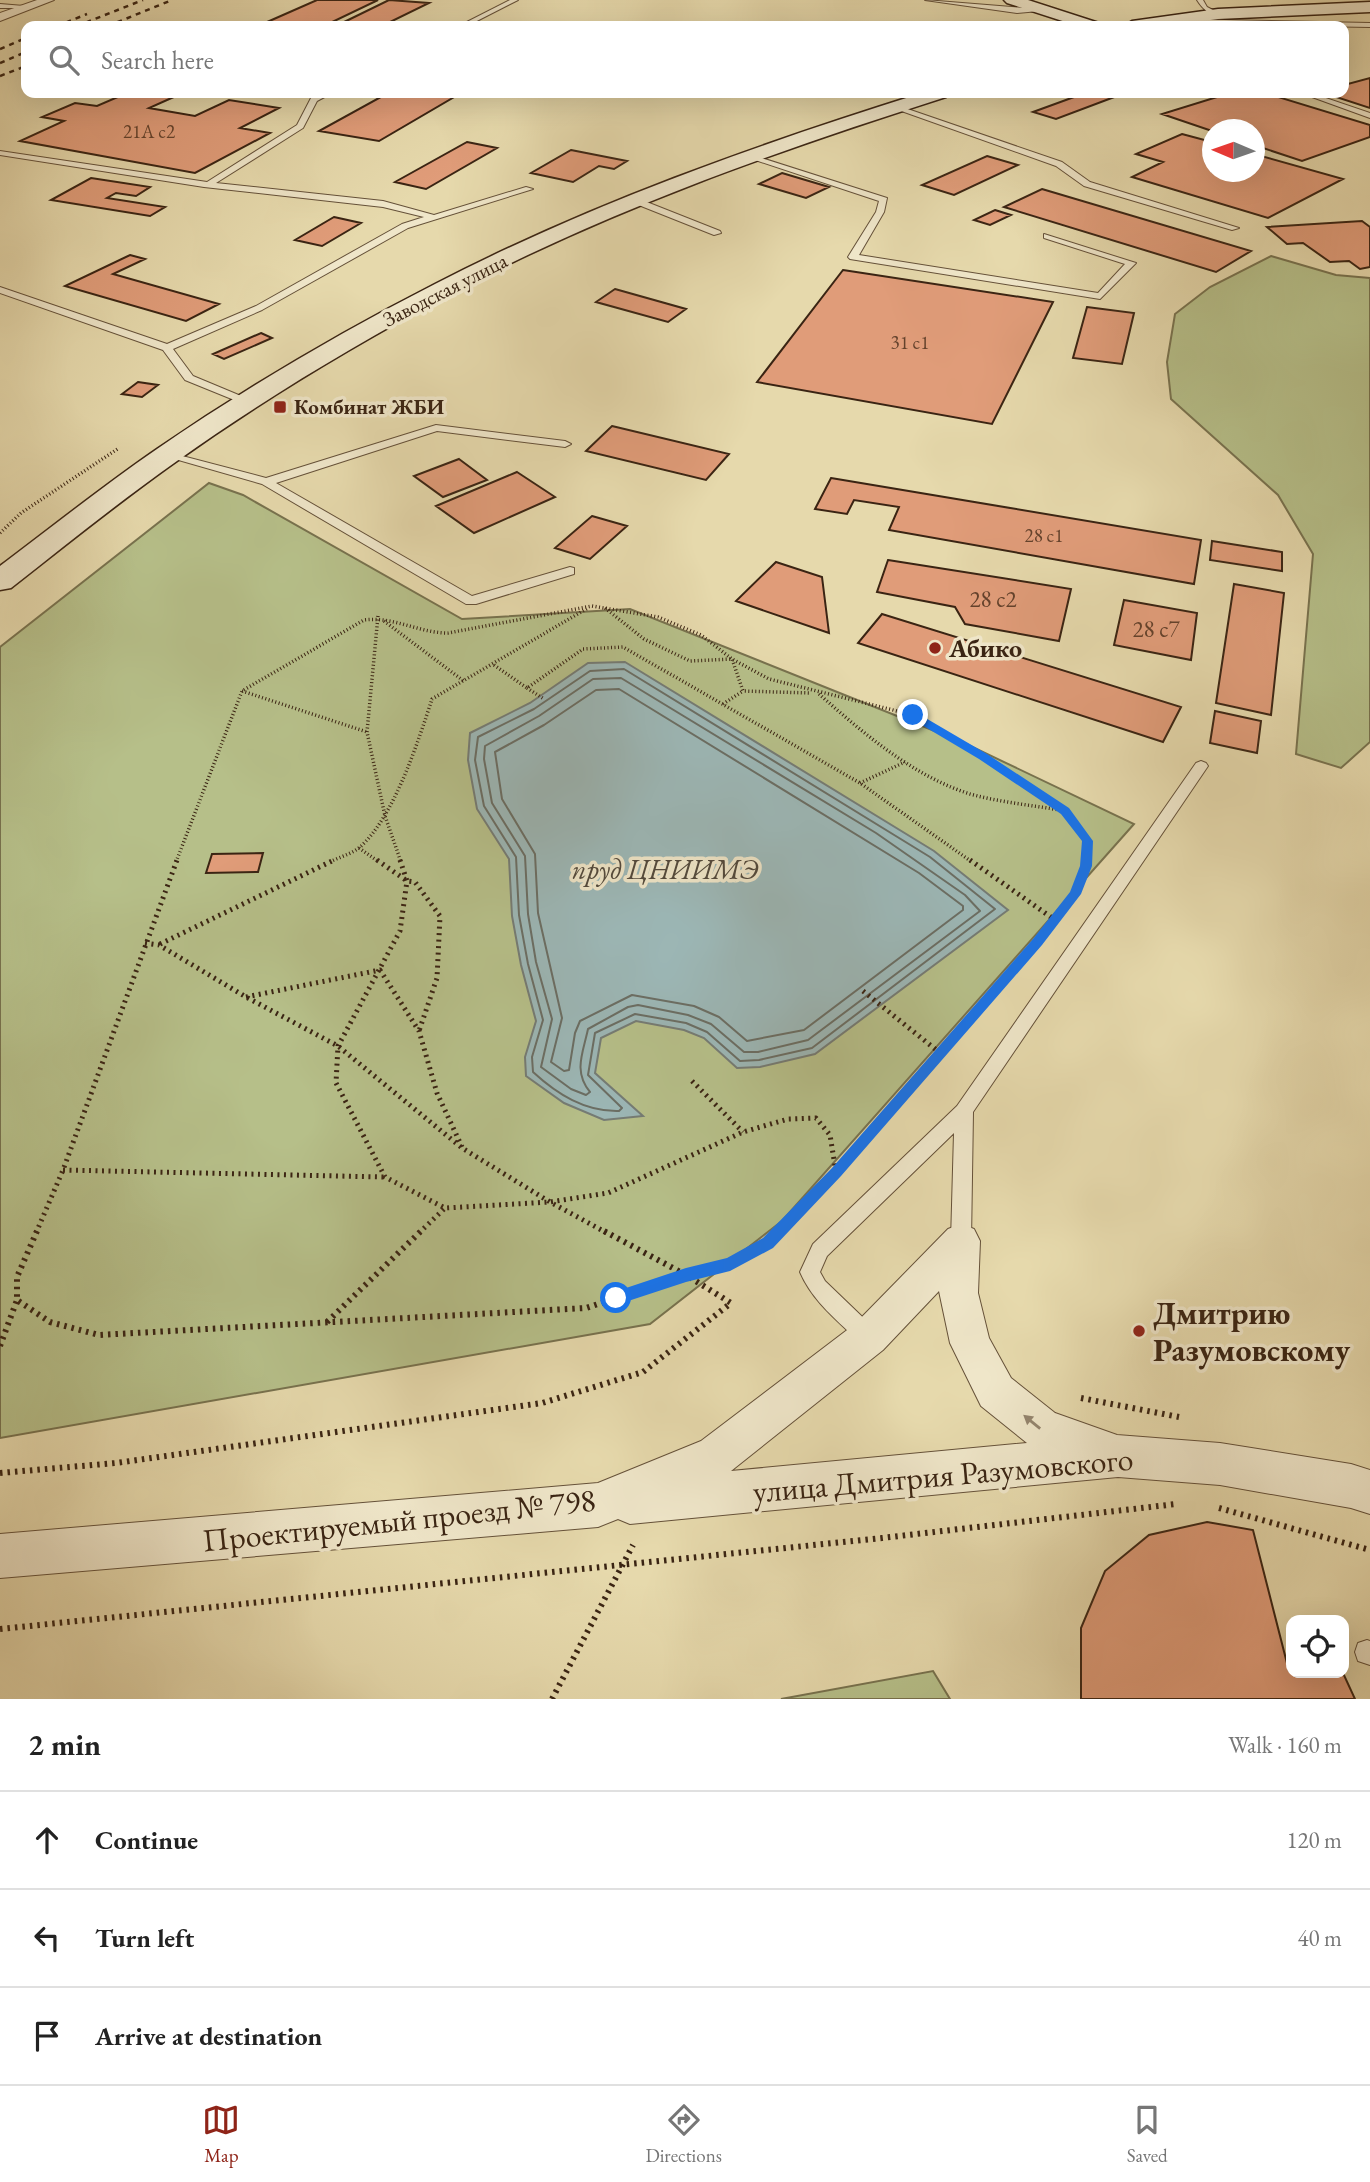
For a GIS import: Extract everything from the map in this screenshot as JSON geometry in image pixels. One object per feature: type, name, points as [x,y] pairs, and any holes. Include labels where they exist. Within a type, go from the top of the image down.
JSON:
[{"type":"street","points":[[0,17],[47,0]]},
{"type":"street","points":[[1012,0],[1079,21]]},
{"type":"street","points":[[1164,21],[1218,14],[1370,7]]},
{"type":"street","name":"Заводская улица","points":[[0,581],[167,455],[376,324],[558,232],[634,200],[752,156],[923,98]]},
{"type":"street","points":[[961,1241],[958,1293],[970,1343],[996,1392],[1042,1429],[1118,1456]]},
{"type":"street","name":"Проектируемый проезд № 798","points":[[0,1556],[598,1505],[716,1456],[869,1337],[961,1241]]},
{"type":"street","name":"улица Дмитрия Разумовского","points":[[598,1505],[1118,1456],[1220,1464],[1351,1486],[1370,1492]]},
{"type":"lane","points":[[472,21],[515,0]]},
{"type":"lane","points":[[928,0],[1017,11],[1048,10]]},
{"type":"lane","points":[[1200,0],[1205,8],[1218,14]]},
{"type":"lane","points":[[0,6],[24,8]]},
{"type":"lane","points":[[1171,20],[1184,21]]},
{"type":"lane","points":[[1349,24],[1370,25]]},
{"type":"lane","points":[[209,184],[300,126],[314,100],[318,98]]},
{"type":"lane","points":[[1319,98],[1370,116]]},
{"type":"lane","points":[[896,106],[1059,164],[1087,184],[1235,228]]},
{"type":"lane","points":[[0,153],[209,184],[383,204],[433,217]]},
{"type":"lane","points":[[752,156],[884,200],[880,212],[853,257],[1100,296],[1131,263],[1047,236]]},
{"type":"lane","points":[[167,348],[260,307],[405,226],[529,189]]},
{"type":"lane","points":[[634,200],[717,233]]},
{"type":"lane","points":[[0,290],[167,348],[189,378],[249,403]]},
{"type":"lane","points":[[266,482],[436,428],[565,444]]},
{"type":"lane","points":[[167,455],[266,482],[471,601],[570,570]]},
{"type":"lane","points":[[869,1337],[818,1288],[810,1272],[820,1250],[964,1111],[1201,766]]},
{"type":"lane","points":[[961,1241],[964,1111]]},
{"type":"path","points":[[159,945],[359,848],[385,816],[419,738],[432,699],[592,606]]},
{"type":"path","points":[[0,1346],[17,1300],[17,1277],[63,1170],[145,943],[242,691],[364,620],[378,616],[419,632],[445,633],[499,625],[553,610],[592,606],[658,617],[701,635],[732,659],[769,678],[818,693],[913,715],[983,756],[1065,811],[1087,841],[1086,866],[1075,894],[1055,920],[836,1172],[768,1243],[730,1264],[686,1275],[586,1308],[99,1335],[50,1322],[17,1300]]},
{"type":"path","points":[[605,607],[644,639],[690,662],[732,659]]},
{"type":"path","points":[[378,616],[465,682]]},
{"type":"path","points":[[378,616],[367,732],[385,816],[407,881],[400,931],[338,1046],[336,1083],[385,1177]]},
{"type":"path","points":[[527,688],[583,649],[623,647],[860,783],[1055,920]]},
{"type":"path","points":[[732,659],[743,691]]},
{"type":"path","points":[[494,664],[544,699]]},
{"type":"path","points":[[242,691],[367,732]]},
{"type":"path","points":[[723,704],[743,691],[818,693],[856,727],[906,761],[962,791],[1065,811]]},
{"type":"path","points":[[860,783],[906,761]]},
{"type":"path","points":[[359,848],[407,881],[415,882],[439,916],[437,978],[419,1031]]},
{"type":"path","points":[[0,1473],[116,1463],[542,1403],[643,1372],[731,1303],[686,1275],[550,1202],[462,1148],[338,1046],[159,945],[145,943]]},
{"type":"path","points":[[246,996],[380,970]]},
{"type":"path","points":[[380,970],[419,1031],[438,1093],[462,1148]]},
{"type":"path","points":[[863,991],[940,1053]]},
{"type":"path","points":[[692,1081],[743,1132]]},
{"type":"path","points":[[63,1170],[385,1177],[445,1208],[550,1202],[608,1193],[743,1132],[788,1119],[816,1118],[830,1135],[836,1172]]},
{"type":"path","points":[[326,1322],[445,1208]]},
{"type":"path","points":[[0,1629],[203,1606],[622,1567],[1182,1503]]},
{"type":"path","points":[[1210,1505],[1370,1550]]},
{"type":"path","points":[[552,1699],[636,1538]]},
{"type":"green space","points":[[1271,256],[1336,275],[1370,278],[1370,742],[1341,768],[1296,754],[1313,554],[1278,495],[1171,399],[1167,362],[1175,314],[1210,287]]},
{"type":"green space","points":[[209,483],[243,495],[462,619],[630,609],[962,742],[1134,824],[782,1221],[650,1324],[0,1438],[0,647]]},
{"type":"green space","points":[[933,1671],[950,1699],[781,1699]]},
{"type":"water","name":"пруд ЦНИИМЭ","points":[[625,662],[934,851],[1008,910],[815,1054],[760,1067],[737,1068],[704,1038],[684,1030],[636,1021],[601,1038],[595,1073],[643,1116],[604,1120],[564,1103],[526,1076],[525,1057],[536,1021],[521,965],[512,916],[509,859],[477,809],[468,760],[470,733],[530,703],[588,663]]},
{"type":"building","points":[[317,0],[378,0],[334,21],[269,21]]},
{"type":"building","points":[[389,0],[429,3],[392,21],[346,21]]},
{"type":"building","points":[[1370,78],[1370,108],[1339,98],[1349,98],[1349,84]]},
{"type":"building","points":[[115,98],[172,98],[149,108],[195,116],[229,100],[279,108],[240,128],[270,133],[195,173],[20,141],[64,121],[42,117],[75,103],[97,106]]},
{"type":"building","points":[[379,98],[452,98],[379,141],[319,131]]},
{"type":"building","points":[[1071,98],[1112,98],[1056,119],[1033,112]]},
{"type":"building","points":[[1214,98],[1281,98],[1370,125],[1370,137],[1302,161],[1265,149],[1265,119],[1202,119],[1202,128],[1162,114]]},
{"type":"building","points":[[1182,134],[1202,139],[1202,182],[1265,182],[1265,157],[1343,179],[1268,218],[1132,177],[1163,162],[1136,154]]},
{"type":"building","points":[[467,142],[497,148],[426,189],[395,182]]},
{"type":"building","points":[[571,150],[627,161],[614,169],[599,166],[573,182],[531,173]]},
{"type":"building","points":[[987,156],[1018,165],[954,195],[922,185]]},
{"type":"building","points":[[782,173],[829,187],[806,198],[759,184]]},
{"type":"building","points":[[91,178],[150,187],[136,196],[116,193],[107,198],[165,207],[150,216],[51,200]]},
{"type":"building","points":[[1042,189],[1251,251],[1216,272],[1004,207]]},
{"type":"building","points":[[995,210],[1011,215],[990,225],[974,220]]},
{"type":"building","points":[[334,217],[361,223],[322,246],[295,240]]},
{"type":"building","points":[[1362,221],[1370,227],[1370,267],[1360,269],[1349,261],[1330,262],[1303,243],[1287,244],[1267,227]]},
{"type":"building","points":[[130,255],[145,259],[113,274],[219,304],[186,321],[65,286]]},
{"type":"building","points":[[843,270],[1053,302],[992,424],[757,382]]},
{"type":"building","points":[[615,289],[686,309],[668,322],[596,302]]},
{"type":"building","points":[[1087,307],[1134,313],[1122,364],[1073,358]]},
{"type":"building","points":[[261,333],[272,338],[224,359],[213,354]]},
{"type":"building","points":[[138,382],[158,385],[142,397],[122,394]]},
{"type":"building","points":[[612,426],[729,454],[706,480],[586,451]]},
{"type":"building","points":[[459,459],[487,480],[443,497],[414,476]]},
{"type":"building","points":[[517,472],[555,497],[474,533],[436,506]]},
{"type":"building","points":[[831,478],[1201,540],[1194,584],[889,530],[899,507],[854,500],[847,514],[815,509]]},
{"type":"building","points":[[592,516],[627,526],[590,559],[555,548]]},
{"type":"building","points":[[1212,541],[1282,552],[1282,571],[1210,560]]},
{"type":"building","points":[[888,560],[1071,589],[1059,641],[965,624],[955,607],[877,592]]},
{"type":"building","points":[[776,562],[822,577],[829,633],[736,601]]},
{"type":"building","points":[[1234,584],[1284,593],[1271,715],[1216,703]]},
{"type":"building","points":[[1124,600],[1197,613],[1191,660],[1114,645]]},
{"type":"building","points":[[882,614],[1181,707],[1163,742],[858,643]]},
{"type":"building","points":[[1215,711],[1261,721],[1257,753],[1210,743]]},
{"type":"building","points":[[263,853],[258,872],[206,873],[212,854]]},
{"type":"building","points":[[1207,1522],[1253,1530],[1286,1659],[1286,1678],[1345,1678],[1355,1699],[1081,1699],[1081,1628],[1105,1571],[1149,1535]]},
{"type":"railway","points":[[90,21],[143,0]]},
{"type":"railway","points":[[120,21],[172,0]]},
{"type":"railway","points":[[70,21],[87,14]]},
{"type":"railway","points":[[0,49],[21,40]]},
{"type":"railway","points":[[0,63],[21,54]]},
{"type":"railway","points":[[0,76],[21,68]]},
{"type":"place","name":"Комбинат ЖБИ","points":[[280,407]]},
{"type":"place","name":"Абико","points":[[935,648]]},
{"type":"place","name":"Дмитрию Разумовскому","points":[[1139,1331]]},
{"type":"route","points":[[616,1298],[730,1264],[768,1243],[836,1172],[1038,942],[1075,894],[1086,866],[1087,841],[1065,811],[983,756],[913,715]]}]
